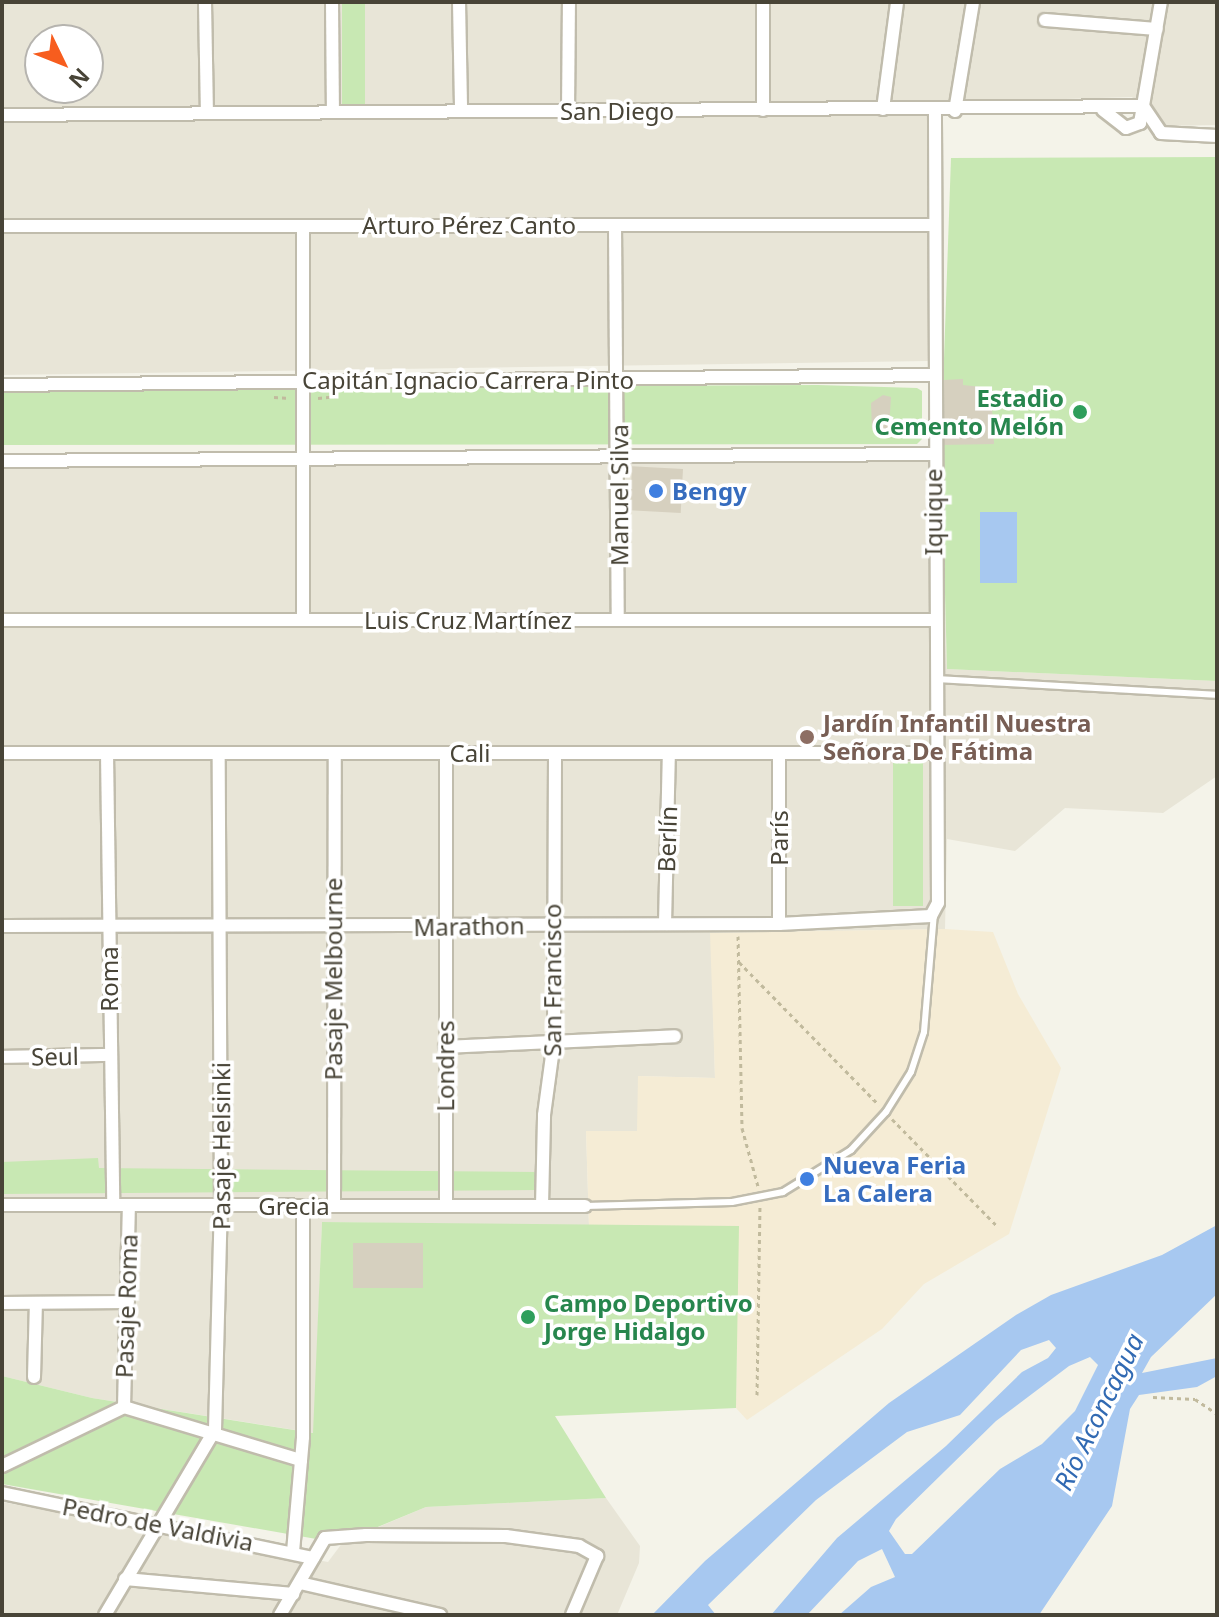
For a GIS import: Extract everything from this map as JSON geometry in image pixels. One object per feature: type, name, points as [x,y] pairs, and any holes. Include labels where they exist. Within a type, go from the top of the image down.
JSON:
[{"type":"street","points":[[205,2],[207,113]]},
{"type":"street","points":[[332,2],[333,110]]},
{"type":"street","points":[[459,2],[461,111]]},
{"type":"street","points":[[568,112],[569,2]]},
{"type":"street","points":[[763,2],[763,110]]},
{"type":"street","points":[[883,109],[897,2]]},
{"type":"street","points":[[955,111],[973,2]]},
{"type":"street","points":[[1103,110],[1130,129],[1140,123],[1161,2]]},
{"type":"street","points":[[1045,20],[1157,29]]},
{"type":"street","points":[[1143,106],[1161,133],[1217,136]]},
{"type":"street","name":"San Diego","points":[[2,115],[333,110],[1103,110],[1143,106]]},
{"type":"street","name":"Iquique","points":[[934,913],[937,753],[933,454],[935,110]]},
{"type":"street","name":"Manuel Silva","points":[[615,225],[620,460],[618,620]]},
{"type":"street","name":"Arturo Pérez Canto","points":[[2,226],[935,225]]},
{"type":"street","points":[[303,226],[303,620]]},
{"type":"street","name":"Capitán Ignacio Carrera Pinto","points":[[2,385],[934,375]]},
{"type":"street","points":[[2,461],[620,460],[933,454]]},
{"type":"street","name":"Luis Cruz Martínez","points":[[2,620],[934,620]]},
{"type":"street","name":"Cali","points":[[2,753],[937,753]]},
{"type":"street","name":"Roma","points":[[107,753],[113,1205]]},
{"type":"street","name":"Pasaje Helsinki","points":[[215,1430],[221,1205],[219,753]]},
{"type":"street","name":"Pasaje Melbourne","points":[[334,1206],[332,926],[335,753]]},
{"type":"street","name":"Londres","points":[[446,753],[446,1206]]},
{"type":"street","name":"San Francisco","points":[[542,1206],[544,1115],[554,1041],[552,924],[555,753]]},
{"type":"street","name":"Berlín","points":[[665,924],[669,753]]},
{"type":"street","name":"París","points":[[779,753],[779,924]]},
{"type":"street","name":"Marathon","points":[[2,926],[779,924],[934,913]]},
{"type":"street","points":[[445,1047],[675,1036]]},
{"type":"street","name":"Seul","points":[[2,1057],[109,1055]]},
{"type":"street","name":"Grecia","points":[[2,1205],[585,1206]]},
{"type":"street","name":"Pasaje Roma","points":[[124,1407],[129,1205]]},
{"type":"street","points":[[293,1552],[301,1460],[303,1206]]},
{"type":"street","points":[[2,1303],[128,1302]]},
{"type":"street","points":[[34,1377],[36,1303]]},
{"type":"street","points":[[2,1466],[124,1407],[215,1430],[301,1460]]},
{"type":"street","points":[[105,1615],[215,1430]]},
{"type":"street","name":"Pedro de Valdivia","points":[[2,1493],[313,1558]]},
{"type":"street","points":[[280,1615],[325,1538],[506,1536],[564,1543],[597,1556],[572,1615]]},
{"type":"street","points":[[125,1579],[297,1588],[440,1615]]},
{"type":"lane","points":[[935,679],[1217,695]]},
{"type":"lane","points":[[585,1206],[732,1202],[783,1192],[823,1171],[886,1112],[911,1072],[924,1032],[934,913]]},
{"type":"path","points":[[738,924],[742,1128],[759,1197],[757,1395]]},
{"type":"path","points":[[739,962],[998,1227]]},
{"type":"path","points":[[1153,1397],[1195,1399],[1217,1414]]},
{"type":"shaded area","points":[[2,2],[1217,2],[1217,125],[1160,126],[1132,97],[928,103],[928,361],[2,375]]},
{"type":"shaded area","points":[[941,461],[947,669],[1217,681],[1217,776],[1163,813],[1065,808],[1015,851],[947,839],[945,929],[711,933],[715,1078],[638,1076],[638,1131],[586,1131],[589,1226],[322,1222],[314,1433],[92,1398],[2,1376],[2,468]]},
{"type":"shaded area","name":"Nueva Feria La Calera","points":[[945,929],[993,932],[1018,994],[1061,1068],[1009,1234],[924,1284],[882,1329],[747,1420],[736,1408],[738,1227],[589,1226],[586,1131],[637,1131],[638,1076],[715,1078],[710,933]]},
{"type":"shaded area","points":[[606,1498],[640,1546],[639,1563],[617,1615],[2,1615],[2,1502],[328,1562],[343,1542],[426,1507]]},
{"type":"green space","points":[[342,2],[365,2],[365,105],[342,105]]},
{"type":"green space","name":"Estadio Cemento Melón","points":[[1217,157],[1217,681],[947,669],[941,445],[951,158]]},
{"type":"green space","points":[[818,385],[917,388],[922,391],[922,439],[917,444],[2,445],[2,389]]},
{"type":"green space","points":[[893,762],[923,762],[923,906],[893,906]]},
{"type":"green space","points":[[98,1158],[99,1168],[538,1172],[536,1190],[2,1194],[2,1162]]},
{"type":"green space","points":[[322,1222],[739,1226],[736,1408],[555,1416],[606,1498],[426,1507],[339,1543],[2,1484],[2,1376],[92,1398],[313,1433]]},
{"type":"water","points":[[980,512],[1017,512],[1017,583],[980,583]]},
{"type":"water","name":"Río Aconcagua","points":[[1217,1225],[1217,1294],[1151,1357],[1142,1373],[1217,1358],[1217,1376],[1197,1387],[1139,1395],[1130,1409],[1112,1506],[1039,1615],[839,1615],[871,1587],[895,1577],[882,1549],[858,1561],[807,1615],[771,1615],[837,1538],[946,1446],[1022,1372],[1048,1358],[1056,1348],[1049,1340],[1021,1350],[960,1415],[907,1432],[816,1500],[708,1605],[716,1615],[652,1615],[705,1561],[889,1403],[1016,1315],[1051,1295],[1162,1255]],"holes":[[[1090,1357],[1098,1365],[1075,1411],[1042,1444],[1000,1469],[912,1554],[905,1554],[889,1531],[896,1519],[996,1421],[1069,1366]]]},
{"type":"building","points":[[963,379],[963,385],[991,388],[994,444],[941,445],[944,380]]},
{"type":"building","points":[[883,395],[891,397],[889,429],[872,429],[871,403]]},
{"type":"building","name":"Bengy","points":[[632,466],[683,469],[681,513],[630,510]]},
{"type":"building","points":[[353,1243],[423,1243],[423,1288],[353,1288]]},
{"type":"place","name":"Estadio Cemento Melón","points":[[1080,412]]},
{"type":"place","name":"Bengy","points":[[656,491]]},
{"type":"place","name":"Jardín Infantil Nuestra Señora De Fátima","points":[[807,737]]},
{"type":"place","name":"Nueva Feria La Calera","points":[[807,1179]]},
{"type":"place","name":"Campo Deportivo Jorge Hidalgo","points":[[528,1317]]}]
